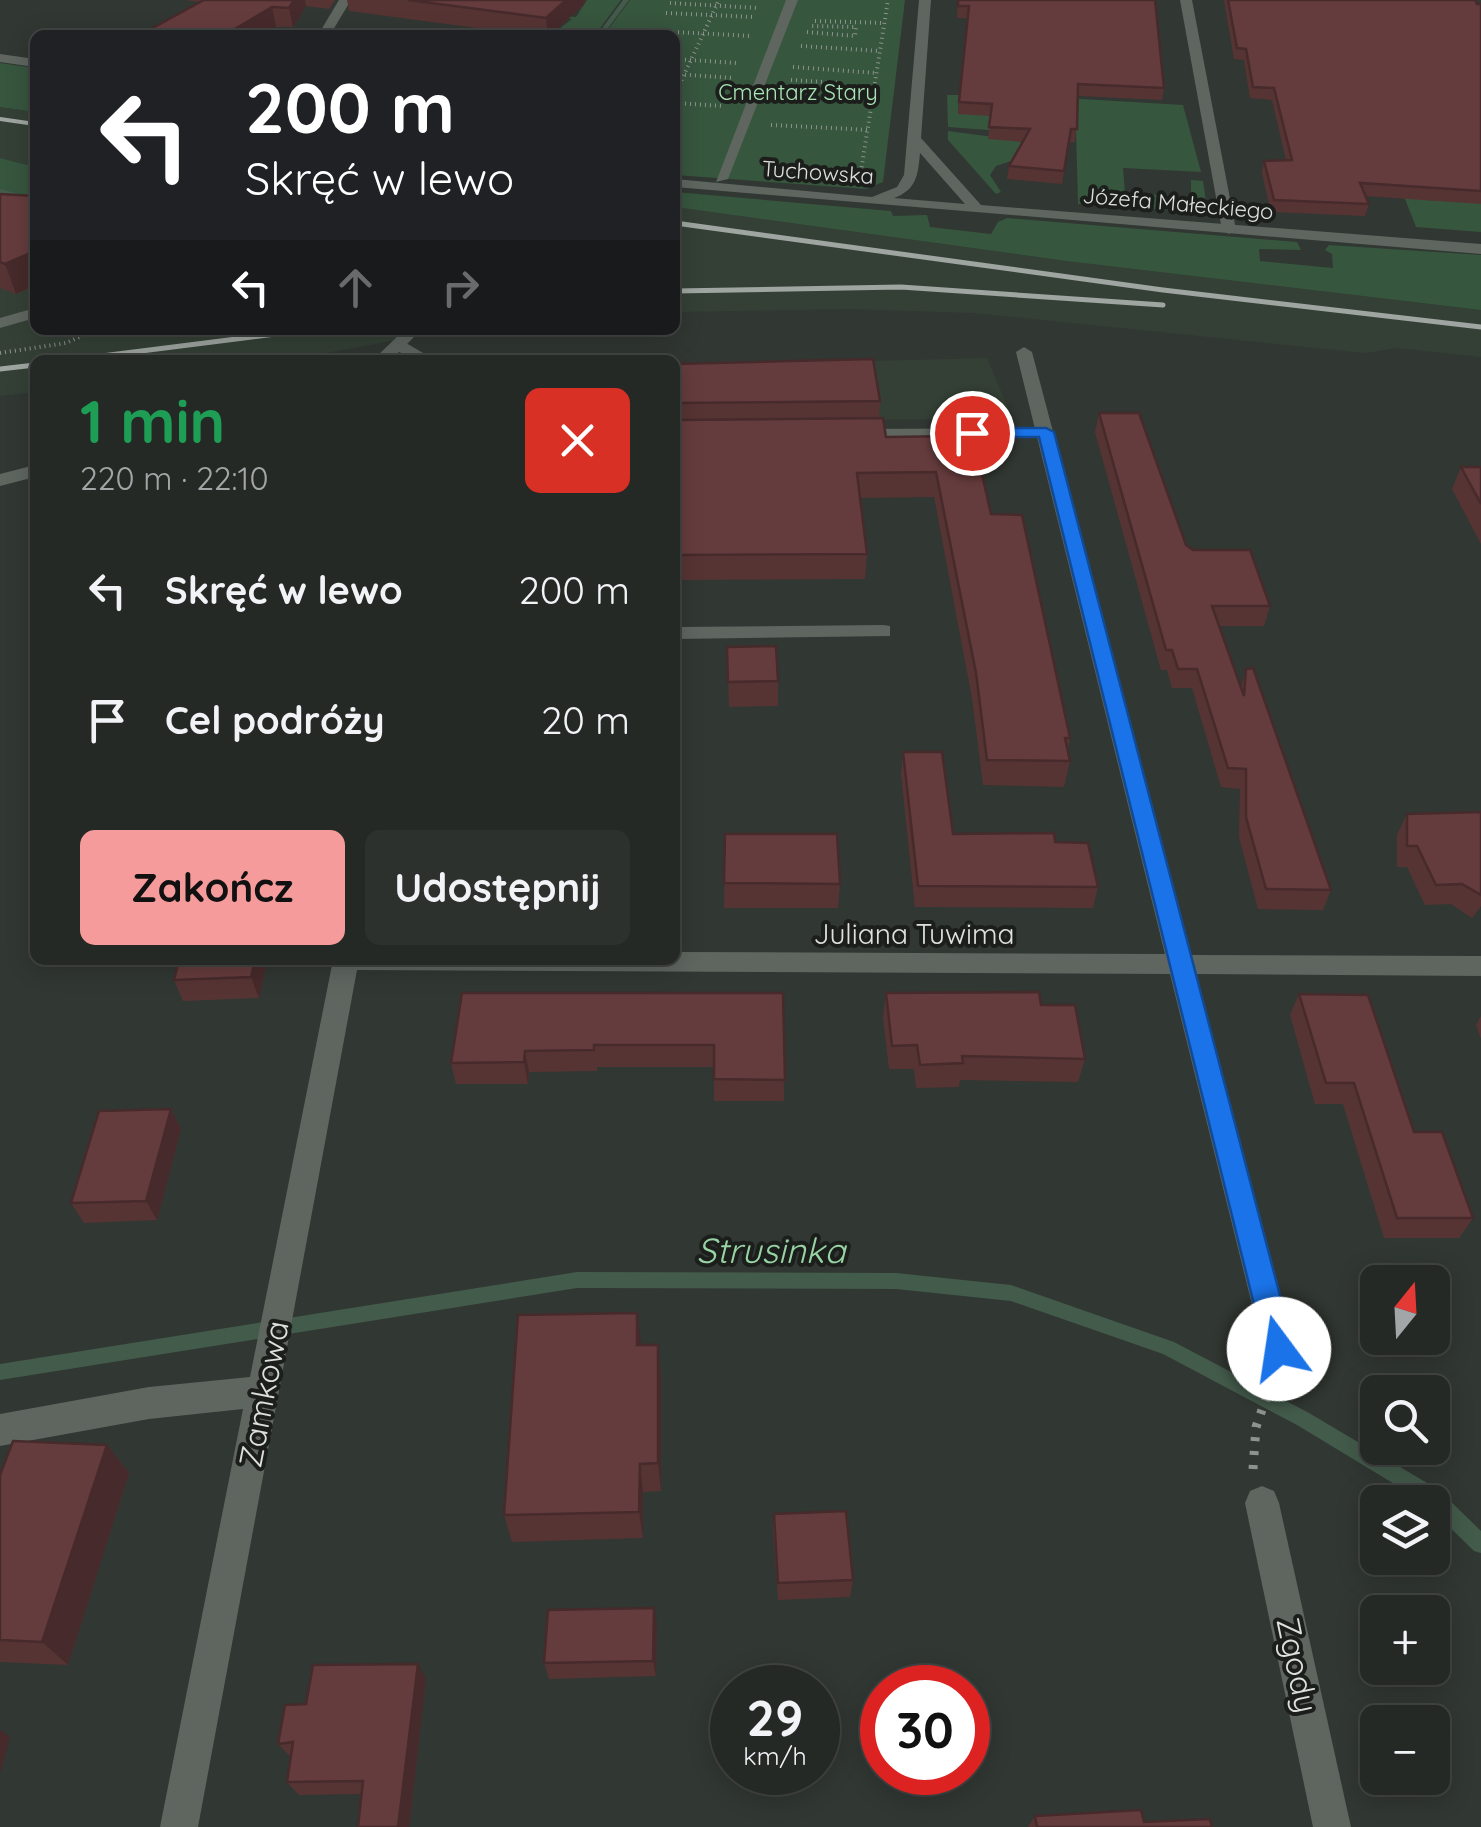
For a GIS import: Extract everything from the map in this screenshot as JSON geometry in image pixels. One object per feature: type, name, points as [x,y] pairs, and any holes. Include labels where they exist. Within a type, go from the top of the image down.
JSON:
[{"type":"street","points":[[327,30],[345,0]]},
{"type":"street","name":"Tuchowska","points":[[680,183],[872,201],[903,190],[909,182],[926,0]]},
{"type":"street","points":[[1186,0],[1229,230]]},
{"type":"street","points":[[721,179],[787,12]]},
{"type":"street","points":[[0,58],[30,62]]},
{"type":"street","points":[[914,139],[978,210]]},
{"type":"street","name":"Józefa Małeckiego","points":[[872,201],[1481,248]]},
{"type":"street","points":[[0,323],[30,315]]},
{"type":"street","points":[[388,355],[409,335]]},
{"type":"street","points":[[400,346],[417,355]]},
{"type":"street","points":[[1024,352],[1183,965],[1278,1360]]},
{"type":"street","points":[[831,434],[1046,432]]},
{"type":"street","points":[[0,480],[30,473]]},
{"type":"street","points":[[680,633],[883,631]]},
{"type":"street","name":"Juliana Tuwima","points":[[680,962],[1481,966]]},
{"type":"street","name":"Zamkowa","points":[[179,1827],[345,965]]},
{"type":"street","points":[[0,1430],[268,1379]]},
{"type":"street","name":"Zgody","points":[[1262,1503],[1332,1827]]},
{"type":"path","points":[[680,82],[719,0]]},
{"type":"path","points":[[860,179],[888,0]]},
{"type":"path","points":[[670,3],[884,23]]},
{"type":"path","points":[[666,13],[787,12]]},
{"type":"path","points":[[814,26],[856,27],[854,36],[813,34],[806,28],[814,26]]},
{"type":"path","points":[[680,32],[880,50]]},
{"type":"path","points":[[680,59],[840,83]]},
{"type":"path","points":[[680,75],[877,73]]},
{"type":"path","points":[[680,104],[750,108]]},
{"type":"path","points":[[742,124],[869,130]]},
{"type":"path","points":[[0,354],[66,344],[85,335]]},
{"type":"path","points":[[1256,1427],[1278,1360]]},
{"type":"shaded area","points":[[0,107],[30,111],[30,166],[0,158]]},
{"type":"shaded area","points":[[0,206],[30,215],[30,335],[423,335],[316,355],[30,355],[30,393],[0,396]]},
{"type":"shaded area","points":[[680,208],[1066,261],[1481,310],[1481,357],[1397,348],[1365,353],[974,313],[849,309],[680,312]]},
{"type":"shaded area","points":[[987,358],[1013,419],[680,420],[680,366]]},
{"type":"green space","points":[[587,0],[621,0],[599,30],[558,30],[572,19],[551,15],[576,17]]},
{"type":"green space","name":"Cmentarz Stary","points":[[630,0],[905,0],[883,182],[866,189],[680,175],[680,30],[608,30]]},
{"type":"green space","points":[[0,63],[30,67],[30,111],[0,107]]},
{"type":"green space","points":[[947,95],[959,95],[958,114],[1065,98],[1183,105],[1201,172],[1123,168],[1125,193],[1191,197],[1191,180],[1203,181],[1207,208],[1197,212],[1078,204],[1076,130],[1042,134],[948,127]]},
{"type":"green space","points":[[948,131],[1039,143],[1038,163],[1011,161],[996,166],[990,175],[1001,192],[996,194],[948,140]]},
{"type":"green space","points":[[0,158],[30,166],[30,215],[0,206]]},
{"type":"green space","points":[[1396,176],[1417,177],[1424,200],[1481,202],[1481,232],[1416,227]]},
{"type":"green space","points":[[680,192],[891,211],[893,216],[927,215],[930,227],[991,234],[998,222],[1007,218],[1297,242],[1301,250],[1259,249],[1260,261],[1333,268],[1332,254],[1325,250],[1329,245],[1481,255],[1481,310],[1066,261],[680,208]]},
{"type":"building","points":[[204,0],[294,0],[289,8],[272,7],[233,30],[149,30]]},
{"type":"building","points":[[408,0],[566,0],[546,18]]},
{"type":"building","points":[[958,0],[1155,0],[1164,88],[1078,84],[1077,129],[1071,129],[1064,171],[1009,166],[1030,129],[989,127],[992,104],[959,102],[969,6],[958,6]]},
{"type":"building","points":[[1228,0],[1475,0],[1481,4],[1481,191],[1360,183],[1369,204],[1274,200],[1264,161],[1292,160],[1274,88],[1253,87],[1246,49],[1237,48]]},
{"type":"building","points":[[0,194],[30,196],[30,253],[5,264],[0,262]]},
{"type":"building","points":[[873,359],[880,401],[680,403],[680,364]]},
{"type":"building","points":[[1099,413],[1139,413],[1186,545],[1193,550],[1250,550],[1270,606],[1212,606],[1244,696],[1246,669],[1253,668],[1331,890],[1266,889],[1246,817],[1246,769],[1228,768],[1197,669],[1178,669],[1172,650],[1166,650]]},
{"type":"building","points":[[883,418],[886,437],[957,436],[958,444],[975,443],[991,514],[1022,515],[1070,738],[1065,738],[1070,761],[987,760],[976,673],[936,472],[857,473],[867,554],[680,555],[680,420]]},
{"type":"building","points":[[1461,467],[1481,467],[1481,504]]},
{"type":"building","points":[[776,646],[778,681],[728,682],[727,647]]},
{"type":"building","points":[[903,752],[942,752],[953,834],[1054,833],[1055,842],[1088,843],[1098,887],[918,886]]},
{"type":"building","points":[[1481,812],[1481,895],[1462,884],[1436,885],[1417,846],[1407,846],[1407,814]]},
{"type":"building","points":[[725,834],[837,834],[840,884],[724,883]]},
{"type":"building","points":[[178,965],[254,965],[251,977],[174,980]]},
{"type":"building","points":[[1039,992],[1041,1005],[1075,1005],[1085,1059],[962,1056],[963,1063],[920,1065],[917,1045],[892,1046],[886,993]]},
{"type":"building","points":[[462,993],[783,993],[785,1080],[714,1079],[714,1045],[594,1045],[594,1050],[525,1051],[524,1062],[451,1063]]},
{"type":"building","points":[[1299,994],[1368,995],[1414,1132],[1442,1132],[1473,1218],[1397,1218],[1354,1083],[1326,1083]]},
{"type":"building","points":[[171,1109],[146,1201],[71,1203],[99,1111]]},
{"type":"building","points":[[637,1313],[637,1345],[658,1345],[658,1463],[640,1464],[639,1512],[504,1515],[518,1315]]},
{"type":"building","points":[[13,1441],[107,1445],[42,1642],[0,1640],[0,1475]]},
{"type":"building","points":[[846,1511],[853,1580],[778,1583],[774,1514]]},
{"type":"building","points":[[654,1608],[653,1661],[544,1663],[548,1610]]},
{"type":"building","points":[[418,1664],[398,1827],[358,1827],[363,1781],[287,1782],[293,1742],[278,1744],[285,1705],[306,1704],[313,1665]]},
{"type":"building","points":[[1141,1810],[1144,1822],[1210,1819],[1212,1827],[1037,1827],[1035,1816]]},
{"type":"waterway","points":[[604,30],[626,0]]},
{"type":"waterway","points":[[0,191],[30,199]]},
{"type":"waterway","name":"Strusinka","points":[[0,1372],[577,1280],[896,1281],[1011,1293],[1168,1348],[1303,1419],[1432,1497],[1481,1544]]},
{"type":"railway","points":[[0,119],[30,123]]},
{"type":"railway","points":[[680,224],[1163,290],[1481,327]]},
{"type":"railway","points":[[680,291],[901,287],[1163,305]]},
{"type":"railway","points":[[110,355],[268,335]]},
{"type":"railway","points":[[0,369],[30,366]]},
{"type":"route","points":[[972,433],[1046,432],[1279,1349]]}]
